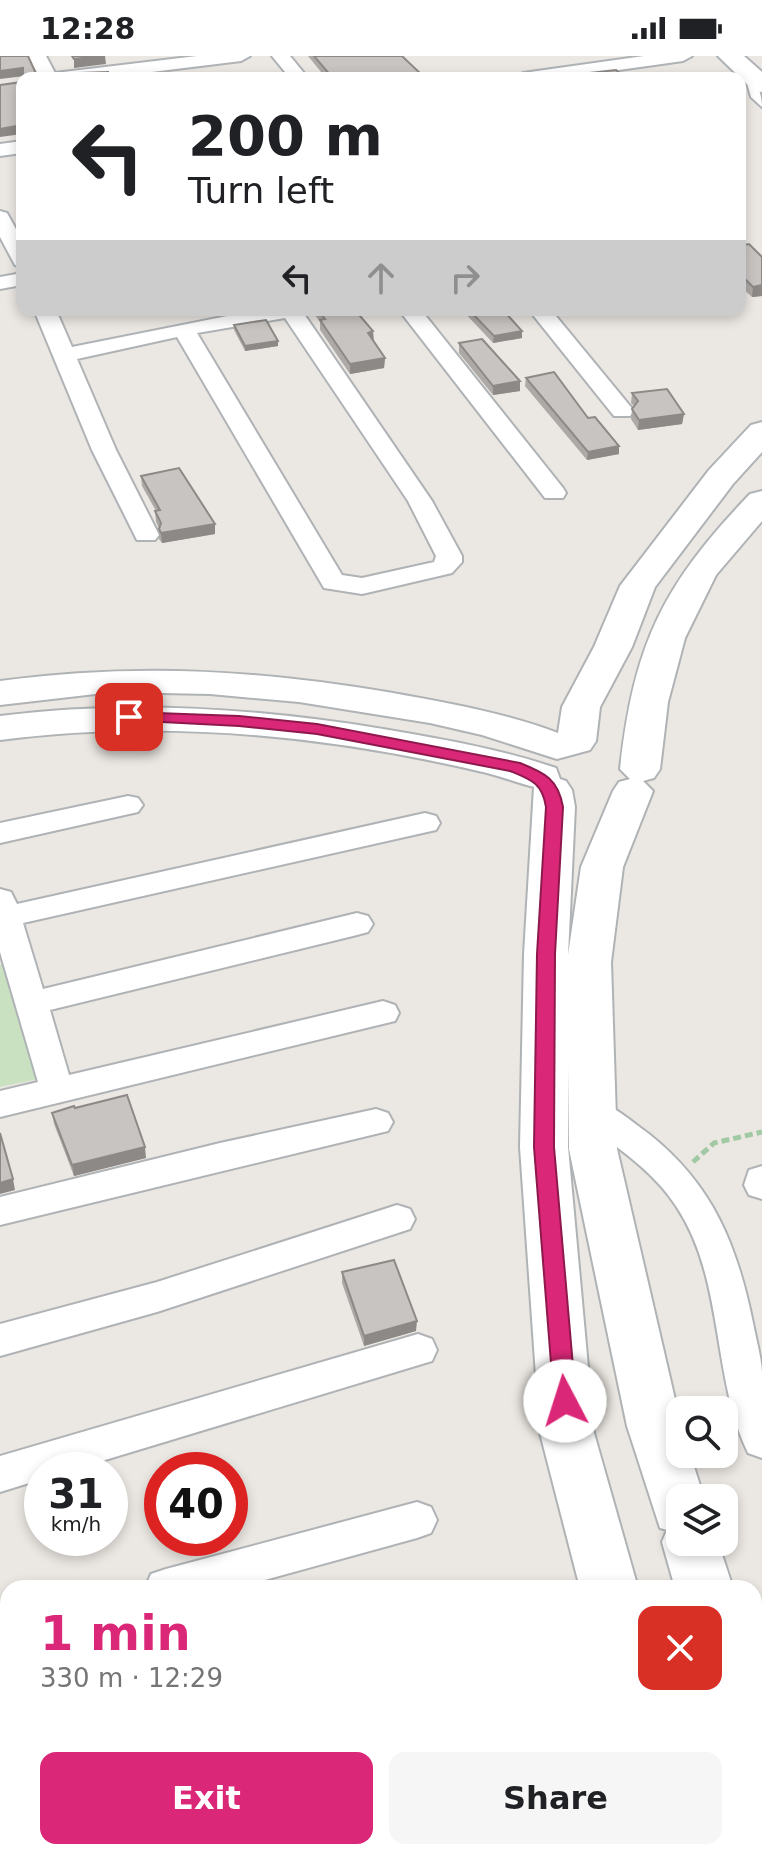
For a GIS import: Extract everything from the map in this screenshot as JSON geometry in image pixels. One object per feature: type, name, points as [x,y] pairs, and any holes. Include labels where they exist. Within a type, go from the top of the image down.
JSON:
[{"type":"street","points":[[93,72],[164,60],[241,56]]},
{"type":"street","points":[[281,56],[294,72]]},
{"type":"street","points":[[567,72],[683,56]]},
{"type":"street","points":[[0,217],[16,249]]},
{"type":"street","points":[[48,316],[104,450],[146,535]]},
{"type":"street","points":[[64,355],[258,316]]},
{"type":"street","points":[[183,329],[333,582],[362,586],[443,568],[449,562],[449,556],[420,501],[297,316]]},
{"type":"street","points":[[415,316],[554,493]]},
{"type":"street","points":[[545,316],[622,411]]},
{"type":"street","points":[[607,1580],[567,1433],[544,1147],[546,954],[557,764],[581,707],[613,647],[638,586],[721,477],[762,432]]},
{"type":"street","points":[[672,1484],[654,1426],[593,1149],[589,962],[602,867],[637,780],[645,716],[661,653],[684,597],[714,553],[762,501]]},
{"type":"street","points":[[4,721],[129,717],[239,721],[317,729],[477,758],[557,764],[598,741],[619,747],[632,756],[637,780]]},
{"type":"street","points":[[557,764],[570,800],[593,804],[618,800],[637,780]]},
{"type":"street","points":[[0,833],[128,805]]},
{"type":"street","points":[[57,1090],[2,911],[425,823]]},
{"type":"street","points":[[31,1003],[357,924]]},
{"type":"street","points":[[0,1104],[383,1013]]},
{"type":"street","points":[[592,1111],[639,1145],[676,1180],[709,1230],[758,1422]]},
{"type":"street","points":[[0,1211],[220,1156],[376,1122]]},
{"type":"street","points":[[0,1340],[157,1297],[397,1219]]},
{"type":"street","points":[[0,1474],[418,1350]]},
{"type":"street","points":[[196,1580],[417,1520]]},
{"type":"street","points":[[694,1556],[702,1580]]},
{"type":"lane","points":[[747,71],[756,97],[762,104]]},
{"type":"path","points":[[676,1180],[714,1143],[762,1132]]},
{"type":"green space","points":[[12,962],[48,1077],[0,1087],[0,965]]},
{"type":"building","points":[[0,56],[28,56],[35,72],[23,72],[23,68],[0,71]]},
{"type":"building","points":[[72,56],[100,56],[74,59]]},
{"type":"building","points":[[314,56],[402,56],[419,72],[328,72]]},
{"type":"building","points":[[16,83],[16,126],[0,129],[0,85]]},
{"type":"building","points":[[749,244],[762,257],[762,285],[753,287],[746,280],[746,245]]},
{"type":"building","points":[[323,316],[360,316],[373,331],[368,333],[385,358],[350,364],[320,320],[325,319]]},
{"type":"building","points":[[475,316],[508,316],[522,331],[494,336]]},
{"type":"building","points":[[266,320],[278,341],[245,346],[234,325]]},
{"type":"building","points":[[482,339],[520,381],[493,386],[459,343]]},
{"type":"building","points":[[554,372],[588,418],[595,417],[619,446],[588,452],[526,378]]},
{"type":"building","points":[[667,389],[684,414],[639,420],[632,409],[638,401],[632,393]]},
{"type":"building","points":[[179,468],[215,524],[161,533],[161,523],[155,511],[160,510],[141,476]]},
{"type":"building","points":[[127,1095],[145,1147],[72,1165],[52,1113]]},
{"type":"building","points":[[0,1133],[13,1179],[0,1183]]},
{"type":"building","points":[[394,1260],[417,1321],[364,1336],[342,1272]]},
{"type":"route","points":[[129,717],[239,721],[317,729],[514,767],[542,777],[552,790],[555,807],[546,954],[544,1147],[565,1401]]}]
